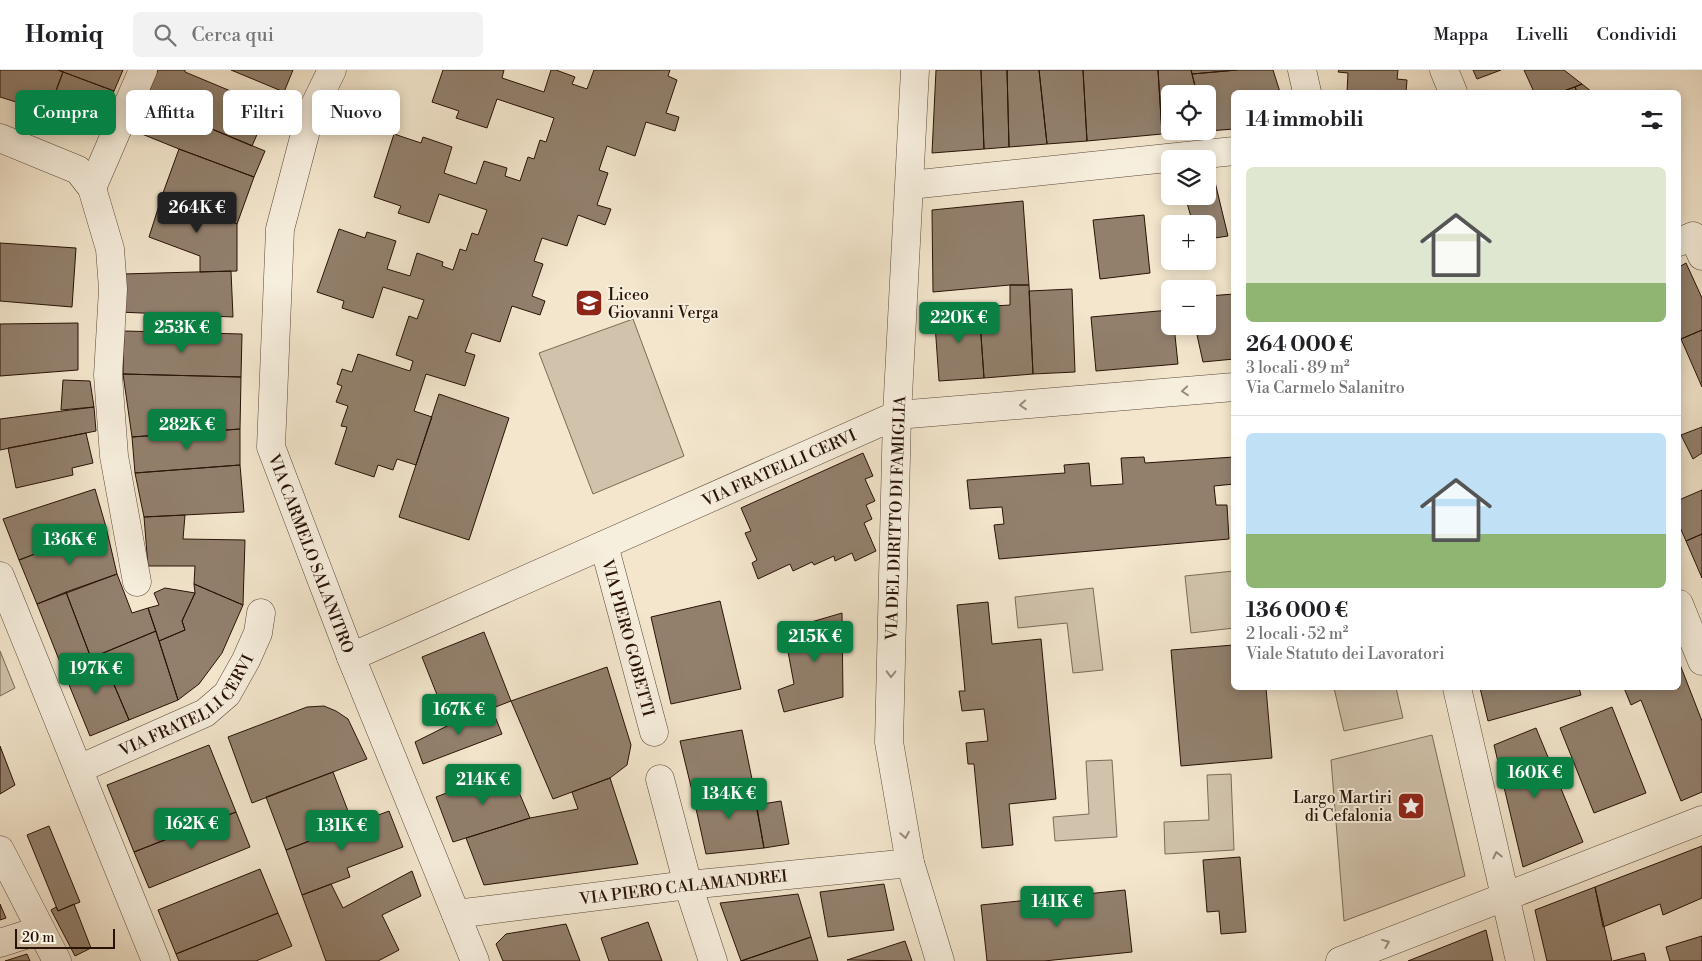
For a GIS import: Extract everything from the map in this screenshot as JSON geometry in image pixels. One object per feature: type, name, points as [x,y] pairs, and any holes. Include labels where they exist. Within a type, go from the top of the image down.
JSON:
[{"type":"street","points":[[92,188],[143,70]]},
{"type":"street","name":"VIA CARMELO SALANITRO","points":[[332,70],[310,115],[280,229],[271,447],[351,657],[475,961]]},
{"type":"street","name":"VIA DEL DIRITTO DI FAMIGLIA","points":[[915,70],[897,415],[889,742],[910,863],[940,961]]},
{"type":"street","points":[[1302,70],[1307,90]]},
{"type":"street","points":[[1444,70],[1452,90]]},
{"type":"street","points":[[0,138],[78,170],[92,188],[110,249],[113,289],[108,376],[114,456],[137,582]]},
{"type":"street","points":[[910,185],[1231,151]]},
{"type":"street","points":[[1681,241],[1693,236],[1702,256]]},
{"type":"street","name":"VIA FRATELLI CERVI","points":[[351,657],[897,415],[1231,387]]},
{"type":"street","name":"VIA PIERO GOBETTI","points":[[604,545],[654,732]]},
{"type":"street","points":[[0,576],[80,769],[156,961]]},
{"type":"street","points":[[1681,609],[1702,661]]},
{"type":"street","name":"VIA FRATELLI CERVI","points":[[80,769],[205,713],[228,694],[258,634],[261,613]]},
{"type":"street","points":[[1459,690],[1515,900],[1520,961]]},
{"type":"street","points":[[660,779],[688,885],[713,961]]},
{"type":"street","points":[[1340,961],[1515,900],[1702,820]]},
{"type":"street","points":[[0,850],[57,961]]},
{"type":"street","name":"VIA PIERO CALAMANDREI","points":[[456,914],[688,885],[910,863]]},
{"type":"street","points":[[0,942],[41,930]]},
{"type":"shaded area","points":[[633,319],[684,456],[593,494],[539,353]]},
{"type":"shaded area","points":[[1231,571],[1231,628],[1191,633],[1185,576]]},
{"type":"shaded area","points":[[1093,588],[1103,670],[1073,673],[1067,623],[1018,628],[1015,597]]},
{"type":"shaded area","points":[[0,651],[15,688],[0,696]]},
{"type":"shaded area","points":[[1334,690],[1396,690],[1403,718],[1344,731]]},
{"type":"shaded area","points":[[1432,735],[1465,876],[1344,921],[1331,760]]},
{"type":"shaded area","points":[[1112,760],[1117,837],[1055,841],[1053,817],[1089,814],[1086,761]]},
{"type":"shaded area","points":[[1231,774],[1234,850],[1165,854],[1164,822],[1209,820],[1207,775]]},
{"type":"building","points":[[0,70],[58,70],[63,72],[56,90],[15,90],[15,102],[0,97]]},
{"type":"building","points":[[58,70],[123,70],[114,90]]},
{"type":"building","points":[[158,70],[185,70],[185,72],[228,90],[223,90],[223,134],[213,130],[213,90],[150,90]]},
{"type":"building","points":[[231,70],[293,70],[285,90],[279,90]]},
{"type":"building","points":[[443,70],[504,70],[502,78],[544,92],[551,70],[575,77],[572,84],[587,89],[594,70],[670,70],[668,76],[677,80],[666,113],[679,117],[675,131],[646,122],[635,156],[607,146],[599,170],[608,173],[597,205],[611,209],[605,225],[578,215],[567,246],[542,238],[534,261],[543,264],[532,296],[545,301],[540,315],[512,306],[500,342],[472,333],[465,352],[475,355],[465,386],[426,374],[414,411],[432,417],[416,465],[397,459],[393,470],[378,465],[374,477],[335,464],[347,427],[341,426],[348,406],[336,402],[342,386],[337,384],[342,369],[352,372],[358,354],[410,371],[413,361],[396,355],[409,316],[417,319],[424,300],[383,287],[373,318],[342,308],[344,301],[317,292],[339,229],[365,238],[367,232],[396,241],[387,269],[410,276],[417,253],[443,262],[442,266],[453,270],[460,249],[466,251],[472,233],[478,235],[487,210],[439,194],[429,223],[398,213],[401,206],[374,197],[394,135],[421,143],[423,137],[452,147],[444,173],[476,184],[484,161],[507,168],[505,176],[520,181],[528,157],[534,159],[540,140],[546,142],[554,118],[497,99],[487,128],[456,118],[459,111],[432,102]]},
{"type":"building","points":[[936,70],[981,70],[984,149],[932,153]]},
{"type":"building","points":[[981,70],[1007,70],[1009,147],[984,149]]},
{"type":"building","points":[[1007,70],[1039,70],[1047,144],[1009,147]]},
{"type":"building","points":[[1039,70],[1083,70],[1087,141],[1047,144]]},
{"type":"building","points":[[1083,70],[1158,70],[1161,134],[1087,141]]},
{"type":"building","points":[[1158,70],[1191,70],[1195,85],[1161,85],[1161,118]]},
{"type":"building","points":[[1191,70],[1237,70],[1192,74]]},
{"type":"building","points":[[1237,70],[1273,70],[1279,90],[1231,90],[1231,129],[1216,130],[1216,85],[1195,85],[1192,74]]},
{"type":"building","points":[[1339,70],[1398,70],[1397,79],[1407,80],[1406,90],[1347,90],[1348,73],[1338,72]]},
{"type":"building","points":[[1473,70],[1501,70],[1477,79]]},
{"type":"building","points":[[1524,70],[1564,70],[1582,84],[1566,90],[1533,90]]},
{"type":"building","points":[[63,72],[111,90],[56,90]]},
{"type":"building","points":[[1582,84],[1590,90],[1576,90],[1575,87]]},
{"type":"building","points":[[213,129],[265,151],[254,177],[144,135],[213,135]]},
{"type":"building","points":[[226,135],[257,135],[252,146]]},
{"type":"building","points":[[179,149],[254,177],[237,224],[163,193]]},
{"type":"building","points":[[1216,186],[1228,236],[1216,238],[1216,215],[1190,215],[1188,205],[1216,205]]},
{"type":"building","points":[[163,193],[237,224],[237,271],[200,272],[200,256],[149,237]]},
{"type":"building","points":[[1023,201],[1029,285],[933,292],[932,210]]},
{"type":"building","points":[[1144,215],[1150,273],[1100,279],[1093,220]]},
{"type":"building","points":[[0,243],[76,248],[72,307],[0,301]]},
{"type":"building","points":[[1686,263],[1702,298],[1702,330],[1681,339],[1681,266]]},
{"type":"building","points":[[231,271],[233,317],[119,312],[123,274]]},
{"type":"building","points":[[1010,285],[1029,285],[1033,374],[984,378],[979,307],[1010,305]]},
{"type":"building","points":[[1072,289],[1075,372],[1033,374],[1029,291]]},
{"type":"building","points":[[1231,294],[1231,359],[1203,362],[1197,335],[1216,335],[1216,295]]},
{"type":"building","points":[[979,307],[984,378],[939,381],[934,310]]},
{"type":"building","points":[[1161,311],[1161,335],[1175,335],[1178,364],[1096,371],[1091,317]]},
{"type":"building","points":[[78,323],[78,370],[0,376],[0,324]]},
{"type":"building","points":[[1702,330],[1702,387],[1681,339]]},
{"type":"building","points":[[124,331],[242,334],[241,377],[123,374]]},
{"type":"building","points":[[123,374],[241,377],[240,429],[132,437]]},
{"type":"building","points":[[63,380],[90,381],[94,407],[61,410]]},
{"type":"building","points":[[439,394],[509,418],[469,540],[399,517]]},
{"type":"building","points":[[94,407],[96,431],[0,450],[0,419]]},
{"type":"building","points":[[1702,427],[1702,453],[1693,459],[1681,435]]},
{"type":"building","points":[[240,429],[240,465],[135,473],[132,437]]},
{"type":"building","points":[[86,433],[93,463],[72,468],[73,475],[16,488],[8,448]]},
{"type":"building","points":[[863,453],[873,476],[865,479],[875,501],[866,505],[872,519],[864,523],[876,551],[855,561],[852,553],[835,561],[834,556],[814,565],[812,562],[793,571],[790,564],[758,579],[752,563],[757,560],[745,533],[751,531],[741,508]]},
{"type":"building","points":[[1144,457],[1145,463],[1231,457],[1231,484],[1214,486],[1216,505],[1227,505],[1229,539],[999,559],[994,525],[1004,524],[1002,507],[970,509],[967,480],[1065,473],[1064,465],[1089,463],[1091,486],[1123,484],[1121,458]]},
{"type":"building","points":[[240,465],[244,512],[144,517],[135,473]]},
{"type":"building","points":[[95,489],[106,527],[19,560],[3,519]]},
{"type":"building","points":[[1702,490],[1702,534],[1686,541],[1681,530],[1681,499]]},
{"type":"building","points":[[185,515],[183,539],[245,540],[243,605],[194,584],[195,566],[148,566],[144,517]]},
{"type":"building","points":[[106,527],[117,574],[37,604],[19,560]]},
{"type":"building","points":[[1702,534],[1702,578],[1686,541]]},
{"type":"building","points":[[117,574],[132,613],[148,608],[156,631],[91,658],[66,592]]},
{"type":"building","points":[[194,584],[243,605],[222,653],[199,684],[178,700],[159,641],[185,630],[182,621],[195,593]]},
{"type":"building","points":[[165,588],[195,593],[182,621],[185,630],[159,641],[148,608],[159,605],[154,593]]},
{"type":"building","points":[[66,592],[91,658],[63,670],[37,604]]},
{"type":"building","points":[[720,601],[741,689],[671,704],[651,617]]},
{"type":"building","points":[[988,602],[992,644],[1041,639],[1056,799],[1009,804],[1013,845],[982,848],[974,764],[968,764],[966,743],[988,741],[984,709],[962,711],[959,691],[965,691],[957,605]]},
{"type":"building","points":[[842,613],[843,697],[784,712],[778,690],[794,684],[784,630]]},
{"type":"building","points":[[156,631],[178,700],[129,720],[101,654]]},
{"type":"building","points":[[484,632],[511,701],[449,725],[422,657]]},
{"type":"building","points":[[1231,645],[1231,690],[1266,690],[1272,758],[1181,766],[1171,650]]},
{"type":"building","points":[[101,654],[129,720],[90,736],[63,670]]},
{"type":"building","points":[[607,667],[631,745],[627,765],[610,778],[553,799],[511,701]]},
{"type":"building","points":[[1681,667],[1702,721],[1702,792],[1681,801],[1641,700],[1631,705],[1625,690],[1681,690]]},
{"type":"building","points":[[1480,690],[1580,690],[1581,695],[1488,721]]},
{"type":"building","points":[[324,706],[348,719],[367,759],[252,803],[228,737],[307,707]]},
{"type":"building","points":[[1612,707],[1646,793],[1594,813],[1560,728]]},
{"type":"building","points":[[492,709],[502,734],[423,764],[415,742],[449,725]]},
{"type":"building","points":[[1536,728],[1583,842],[1523,867],[1494,745]]},
{"type":"building","points":[[742,730],[753,784],[693,795],[680,741]]},
{"type":"building","points":[[209,745],[236,812],[134,852],[107,785]]},
{"type":"building","points":[[0,746],[15,785],[0,794]]},
{"type":"building","points":[[509,769],[530,818],[453,842],[436,797]]},
{"type":"building","points":[[333,772],[353,824],[286,850],[266,797]]},
{"type":"building","points":[[610,778],[638,864],[484,885],[466,838],[530,818],[578,809],[572,792]]},
{"type":"building","points":[[753,784],[764,848],[706,854],[693,795]]},
{"type":"building","points":[[781,801],[789,844],[764,848],[756,805]]},
{"type":"building","points":[[389,811],[403,847],[347,868],[350,877],[302,895],[286,850]]},
{"type":"building","points":[[236,812],[250,847],[149,888],[134,852]]},
{"type":"building","points":[[49,826],[80,902],[58,911],[27,835]]},
{"type":"building","points":[[1702,846],[1702,898],[1663,915],[1660,904],[1603,927],[1595,887]]},
{"type":"building","points":[[1240,857],[1246,932],[1221,934],[1219,911],[1207,912],[1203,860]]},
{"type":"building","points":[[260,869],[278,913],[176,954],[158,910]]},
{"type":"building","points":[[412,871],[421,896],[382,915],[399,950],[378,961],[326,961],[302,895],[331,884],[343,908]]},
{"type":"building","points":[[884,884],[894,930],[828,937],[820,892]]},
{"type":"building","points":[[1595,887],[1612,961],[1547,961],[1535,910]]},
{"type":"building","points":[[1125,890],[1132,952],[1044,961],[987,961],[981,905]]},
{"type":"building","points":[[798,894],[811,937],[741,961],[720,903]]},
{"type":"building","points":[[0,904],[6,918],[0,920]]},
{"type":"building","points":[[74,904],[91,948],[75,956],[51,910],[56,907],[58,911]]},
{"type":"building","points":[[278,913],[292,946],[256,961],[179,961],[176,954]]},
{"type":"building","points":[[648,922],[662,961],[609,961],[601,938]]},
{"type":"building","points":[[566,924],[580,961],[503,961],[496,944],[506,934]]},
{"type":"building","points":[[1486,930],[1493,961],[1408,961]]},
{"type":"building","points":[[1702,936],[1702,961],[1670,961],[1666,947]]},
{"type":"building","points":[[811,937],[818,961],[741,961]]},
{"type":"building","points":[[905,941],[912,961],[847,960]]},
{"type":"building","points":[[1644,953],[1646,961],[1613,961]]},
{"type":"building","points":[[27,954],[30,961],[5,961]]},
{"type":"place","name":"Liceo Giovanni Verga","points":[[589,303]]},
{"type":"place","name":"Largo Martiri di Cefalonia","points":[[1411,806]]}]
